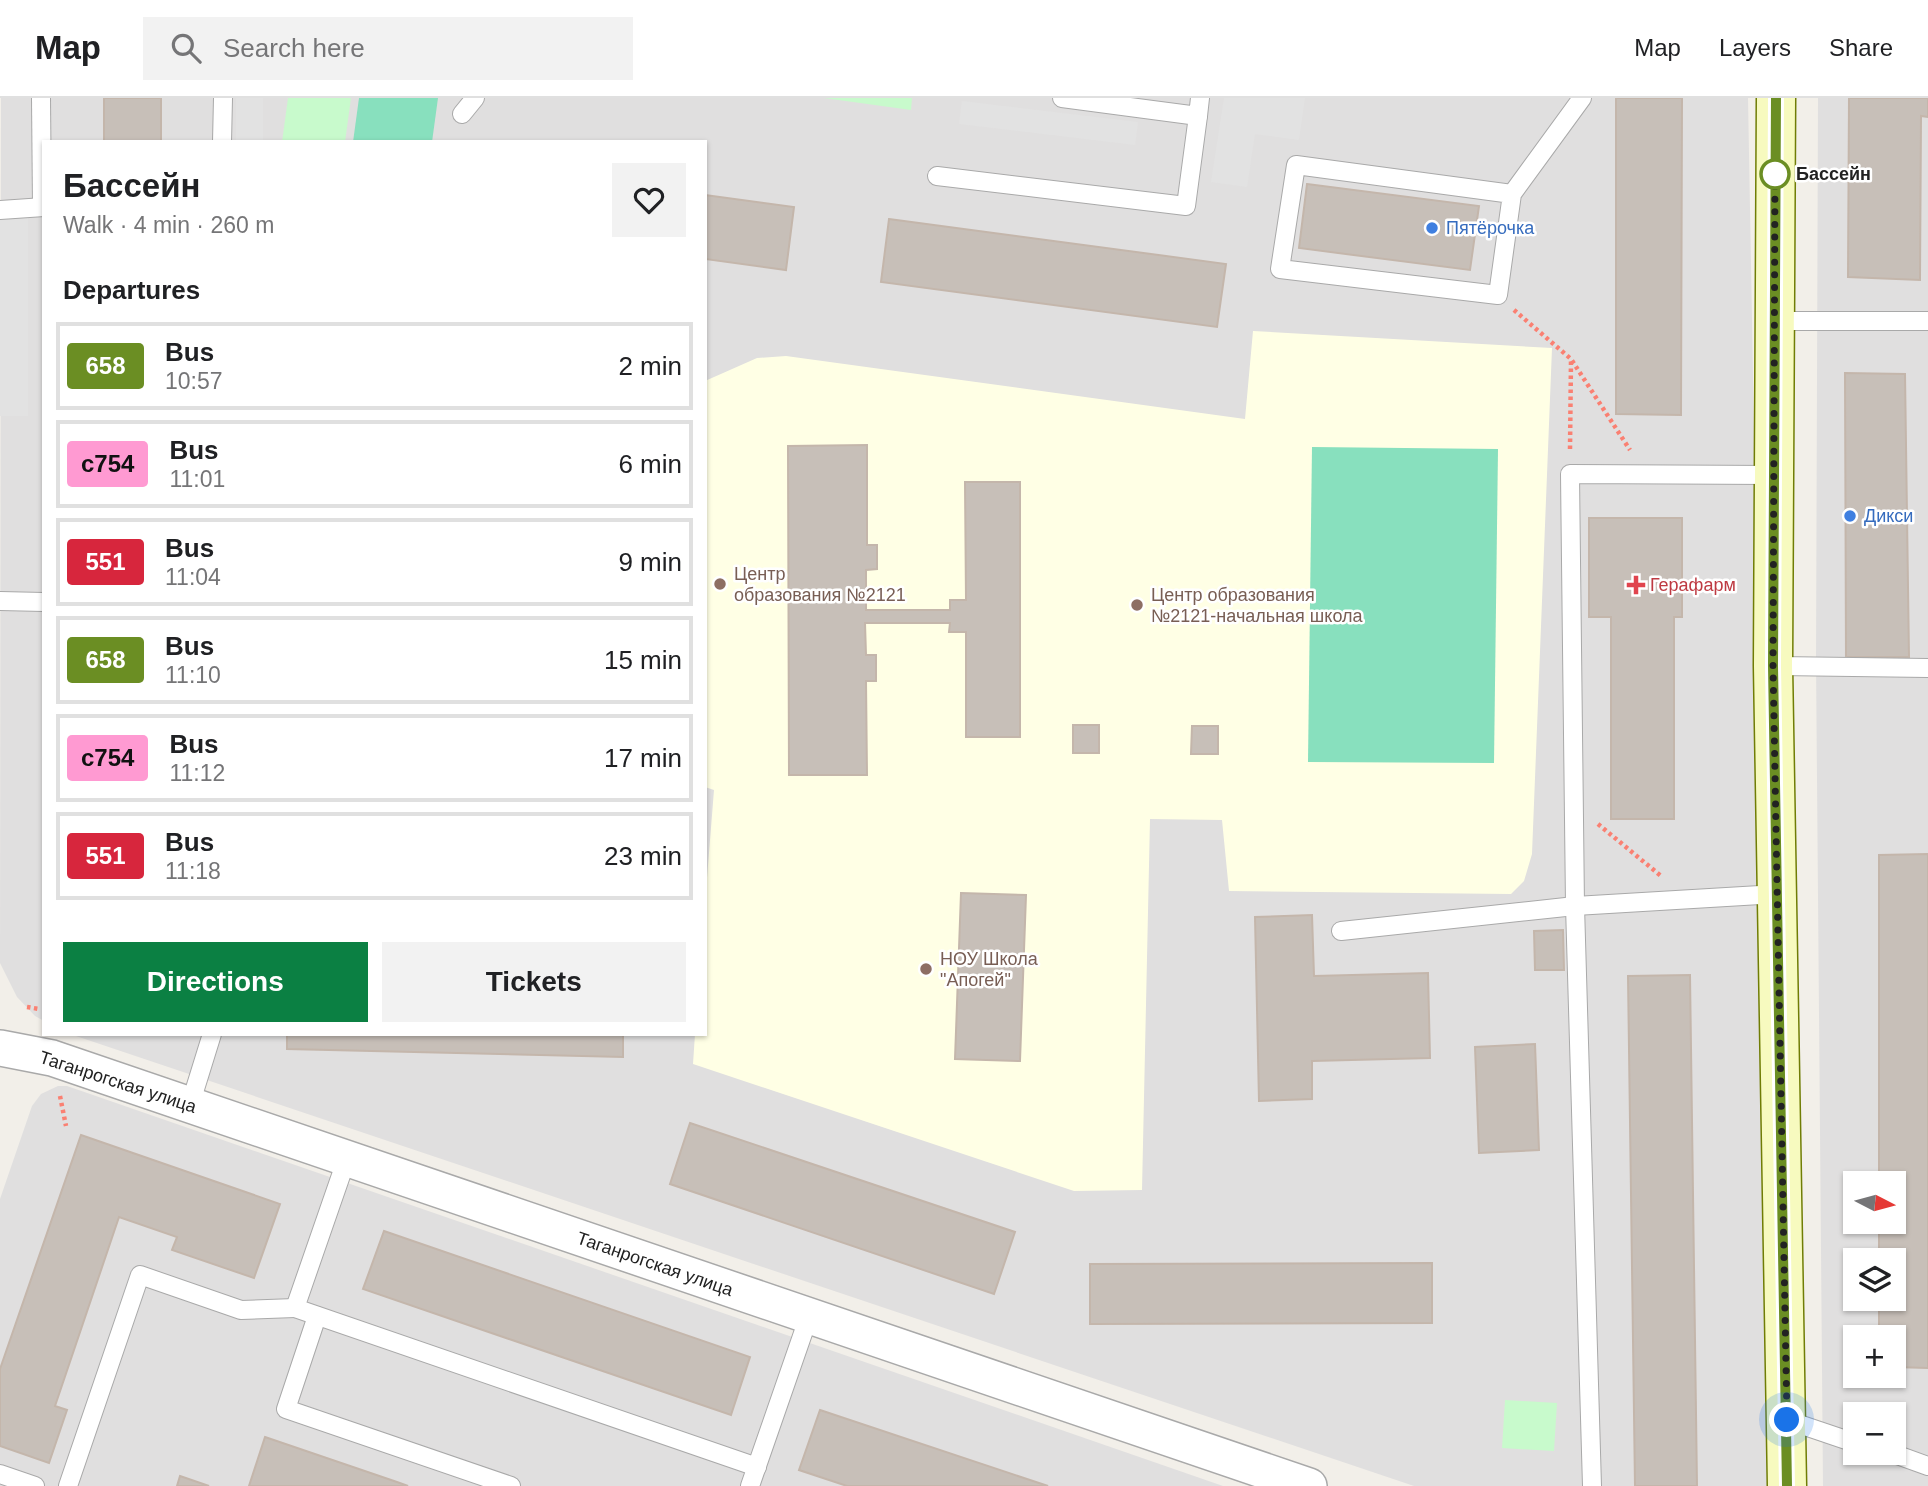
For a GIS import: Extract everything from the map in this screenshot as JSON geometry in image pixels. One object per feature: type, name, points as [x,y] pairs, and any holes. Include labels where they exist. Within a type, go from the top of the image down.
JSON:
[{"type":"main road","points":[[1776,98],[1773,666],[1787,1486]]},
{"type":"street","name":"Таганрогская улица","points":[[0,1048],[52,1058],[1309,1486]]},
{"type":"lane","points":[[41,98],[42,152]]},
{"type":"lane","points":[[222,140],[223,98]]},
{"type":"lane","points":[[463,114],[475,98]]},
{"type":"lane","points":[[937,176],[1185,206],[1199,107],[1062,98]]},
{"type":"lane","points":[[1512,194],[1296,165],[1280,269],[1498,295],[1512,194],[1581,98]]},
{"type":"lane","points":[[0,210],[42,207]]},
{"type":"lane","points":[[1773,321],[1928,321]]},
{"type":"lane","points":[[1592,1486],[1575,906],[1570,474],[1773,475]]},
{"type":"lane","points":[[0,601],[42,602]]},
{"type":"lane","points":[[1773,666],[1928,668]]},
{"type":"lane","points":[[1341,931],[1575,906],[1777,894]]},
{"type":"lane","points":[[190,1105],[211,1036]]},
{"type":"lane","points":[[295,1308],[347,1158]]},
{"type":"lane","points":[[68,1486],[140,1275],[241,1310],[295,1308],[757,1467]]},
{"type":"lane","points":[[317,1316],[286,1409],[511,1486]]},
{"type":"lane","points":[[750,1486],[809,1316]]},
{"type":"lane","points":[[1787,1420],[1843,1439]]},
{"type":"lane","points":[[1906,1458],[1928,1466]]},
{"type":"lane","points":[[0,1474],[35,1486]]},
{"type":"path","points":[[1498,295],[1571,359],[1645,474]]},
{"type":"path","points":[[1570,474],[1571,359]]},
{"type":"path","points":[[1574,804],[1688,900]]},
{"type":"path","points":[[27,1007],[39,1009]]},
{"type":"path","points":[[58,1086],[66,1126]]},
{"type":"shaded area","points":[[1,98],[1748,98],[1773,1486],[1414,1486],[76,1036],[707,1036],[707,140],[42,140],[42,1020],[17,997],[0,963]]},
{"type":"shaded area","points":[[236,98],[263,98],[263,140],[236,140]]},
{"type":"shaded area","points":[[1224,98],[1305,98],[1299,140],[1255,134],[1247,187],[1211,182]]},
{"type":"shaded area","points":[[1818,98],[1928,98],[1928,1486],[1823,1486],[1816,661]]},
{"type":"shaded area","points":[[962,101],[1138,122],[1135,145],[959,124]]},
{"type":"shaded area","points":[[0,218],[28,218],[28,416],[0,416]]},
{"type":"shaded area","name":"Центр образования №2121-начальная школа","points":[[1253,331],[1552,348],[1532,854],[1524,881],[1511,894],[1229,891],[1222,820],[1150,819],[1142,1190],[1074,1191],[693,1064],[695,1036],[707,1036],[707,878],[714,790],[707,788],[707,380],[757,358],[786,356],[1245,419]]},
{"type":"shaded area","points":[[58,1086],[67,1086],[1223,1486],[0,1486],[0,1199],[32,1106],[41,1094]]},
{"type":"green space","points":[[288,98],[351,98],[345,140],[282,140]]},
{"type":"green space","points":[[359,98],[438,98],[432,140],[353,140]]},
{"type":"green space","points":[[824,98],[912,98],[911,110]]},
{"type":"green space","points":[[1312,447],[1498,449],[1494,763],[1308,762]]},
{"type":"green space","points":[[1505,1400],[1557,1403],[1554,1451],[1502,1448]]},
{"type":"building","points":[[104,98],[161,98],[161,140],[104,140]]},
{"type":"building","points":[[1616,98],[1682,98],[1681,415],[1616,414]]},
{"type":"building","points":[[1849,98],[1928,98],[1928,117],[1921,116],[1920,280],[1848,277]]},
{"type":"building","points":[[1307,184],[1479,206],[1470,270],[1299,248]]},
{"type":"building","points":[[707,195],[794,207],[786,270],[707,259]]},
{"type":"building","points":[[889,219],[1226,264],[1217,327],[881,282]]},
{"type":"building","points":[[1845,373],[1905,374],[1909,657],[1846,657]]},
{"type":"building","points":[[867,445],[867,545],[877,545],[877,569],[866,570],[866,610],[950,610],[950,600],[966,600],[965,482],[1020,482],[1020,737],[966,737],[966,632],[949,632],[950,623],[865,623],[866,655],[876,655],[876,681],[866,681],[867,775],[789,775],[788,446]]},
{"type":"building","points":[[1589,518],[1682,518],[1682,617],[1674,617],[1674,819],[1611,819],[1611,617],[1589,617]]},
{"type":"building","points":[[1073,725],[1099,725],[1099,753],[1073,753]]},
{"type":"building","points":[[1192,726],[1218,726],[1218,754],[1191,754]]},
{"type":"building","points":[[1928,854],[1928,1368],[1906,1367],[1906,1325],[1879,1325],[1879,1311],[1906,1311],[1906,1248],[1879,1248],[1879,1234],[1906,1234],[1906,1171],[1879,1171],[1879,855]]},
{"type":"building","points":[[961,893],[1026,895],[1020,1061],[955,1059]]},
{"type":"building","points":[[1312,915],[1314,976],[1428,973],[1430,1058],[1312,1061],[1312,1099],[1259,1101],[1255,917]]},
{"type":"building","points":[[1563,930],[1564,970],[1535,970],[1534,931]]},
{"type":"building","points":[[1690,975],[1697,1486],[1635,1486],[1628,976]]},
{"type":"building","points":[[287,1036],[623,1036],[623,1057],[287,1049]]},
{"type":"building","points":[[1535,1044],[1539,1150],[1479,1153],[1475,1047]]},
{"type":"building","points":[[690,1123],[1015,1232],[994,1294],[670,1184]]},
{"type":"building","points":[[81,1135],[280,1204],[254,1278],[172,1250],[177,1237],[119,1217],[55,1406],[67,1410],[49,1463],[0,1446],[0,1369]]},
{"type":"building","points":[[384,1231],[750,1357],[731,1415],[363,1289]]},
{"type":"building","points":[[1432,1263],[1432,1323],[1090,1324],[1090,1264]]},
{"type":"building","points":[[820,1410],[1048,1486],[847,1486],[799,1470]]},
{"type":"building","points":[[265,1437],[397,1482],[408,1486],[249,1486]]},
{"type":"building","points":[[180,1476],[209,1486],[177,1486]]},
{"type":"bus line","name":"658","points":[[1776,98],[1773,666],[1787,1486]]},
{"type":"place","name":"Бассейн","points":[[1775,174]]},
{"type":"place","name":"Пятёрочка","points":[[1432,228]]},
{"type":"place","name":"Дикси","points":[[1850,516]]},
{"type":"place","name":"Центр образования №2121","points":[[720,584]]},
{"type":"place","name":"Герафарм","points":[[1636,585]]},
{"type":"place","name":"Центр образования №2121-начальная школа","points":[[1137,605]]},
{"type":"place","name":"НОУ Школа \"Апогей\"","points":[[926,969]]},
{"type":"route","points":[[1775,174],[1773,666],[1787,1420]]}]
